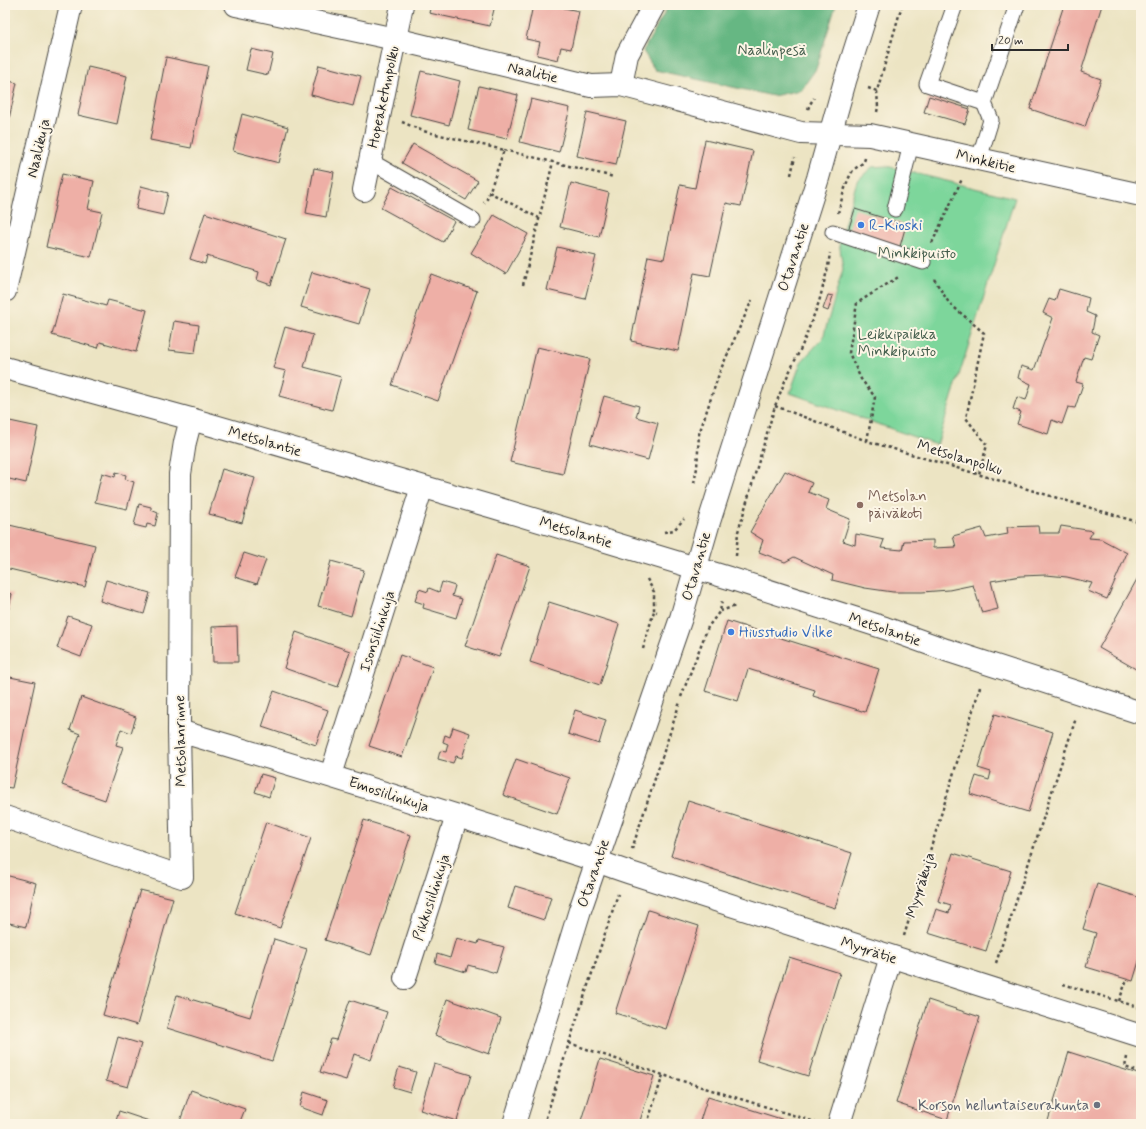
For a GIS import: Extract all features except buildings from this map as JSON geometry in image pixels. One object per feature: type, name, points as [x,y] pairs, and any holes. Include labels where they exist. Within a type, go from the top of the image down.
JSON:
[{"type":"street","name":"Naalikuja","points":[[5,291],[71,5]]},
{"type":"street","name":"Naalitie","points":[[236,5],[395,39],[591,86],[621,85],[801,133],[830,133]]},
{"type":"street","name":"Hopeaketunpolku","points":[[364,190],[402,5]]},
{"type":"street","points":[[621,85],[626,55],[654,5]]},
{"type":"street","name":"Otavantie","points":[[514,1124],[580,910],[681,618],[694,568],[818,178],[868,5]]},
{"type":"street","name":"Minkkitie","points":[[830,133],[870,135],[1141,195]]},
{"type":"street","name":"Metsolantie","points":[[5,368],[191,419],[694,568],[885,628],[986,663],[1141,713]]},
{"type":"street","name":"Metsolanrinne","points":[[5,817],[182,877],[179,731],[180,474],[185,442],[191,419]]},
{"type":"street","name":"Isonsiilinkuja","points":[[331,775],[422,487]]},
{"type":"street","name":"Emosiilinkuja","points":[[179,731],[331,775],[598,861]]},
{"type":"street","name":"Pikkusiilinkuja","points":[[405,978],[457,816]]},
{"type":"street","name":"Myyrätie","points":[[598,861],[625,872],[1141,1036]]},
{"type":"street","points":[[839,1124],[891,957]]},
{"type":"lane","points":[[955,5],[927,84],[984,103]]},
{"type":"lane","points":[[979,160],[991,120],[984,103],[1016,5]]},
{"type":"lane","points":[[895,209],[911,144]]},
{"type":"lane","points":[[370,161],[473,220]]},
{"type":"lane","points":[[833,232],[923,262]]},
{"type":"path","points":[[791,178],[801,133],[810,104],[817,93]]},
{"type":"path","points":[[380,112],[423,131],[614,177]]},
{"type":"path","points":[[473,220],[487,199],[504,150]]},
{"type":"path","points":[[523,285],[553,162]]},
{"type":"path","points":[[867,441],[875,397],[861,379],[849,353],[857,303],[923,262],[962,179]]},
{"type":"path","points":[[489,192],[540,218]]},
{"type":"path","points":[[923,262],[949,303],[984,333],[966,418],[987,445],[979,474]]},
{"type":"path","points":[[693,490],[697,468],[699,434],[720,371],[754,296]]},
{"type":"path","name":"Metsolanpolku","points":[[775,406],[867,441],[1141,522]]},
{"type":"path","name":"Myyräkuja","points":[[891,957],[905,934],[986,663]]},
{"type":"path","points":[[996,963],[1077,713]]},
{"type":"path","points":[[1119,1001],[1127,979]]},
{"type":"path","points":[[569,1043],[663,1075],[821,1124]]},
{"type":"path","points":[[1127,1056],[1125,1067],[1141,1073]]},
{"type":"path","points":[[646,1124],[663,1075]]},
{"type":"green space","name":"Naalinpesä","points":[[669,5],[836,5],[816,69],[801,90],[773,96],[655,70],[643,51]]},
{"type":"green space","name":"Minkkipuisto","points":[[886,166],[1015,198],[937,445],[790,393],[801,362],[823,338],[843,269],[839,242],[857,181],[872,167]]},
{"type":"place","name":"R-Kioski","points":[[861,225]]},
{"type":"place","name":"Metsolan päiväkoti","points":[[860,505]]},
{"type":"place","name":"Hiusstudio Vilke","points":[[731,632]]},
{"type":"place","name":"Korson helluntaiseurakunta","points":[[1097,1105]]},
{"type":"park label","name":"Leikkipaikka Minkkipuisto","points":[[897,342]]}]
